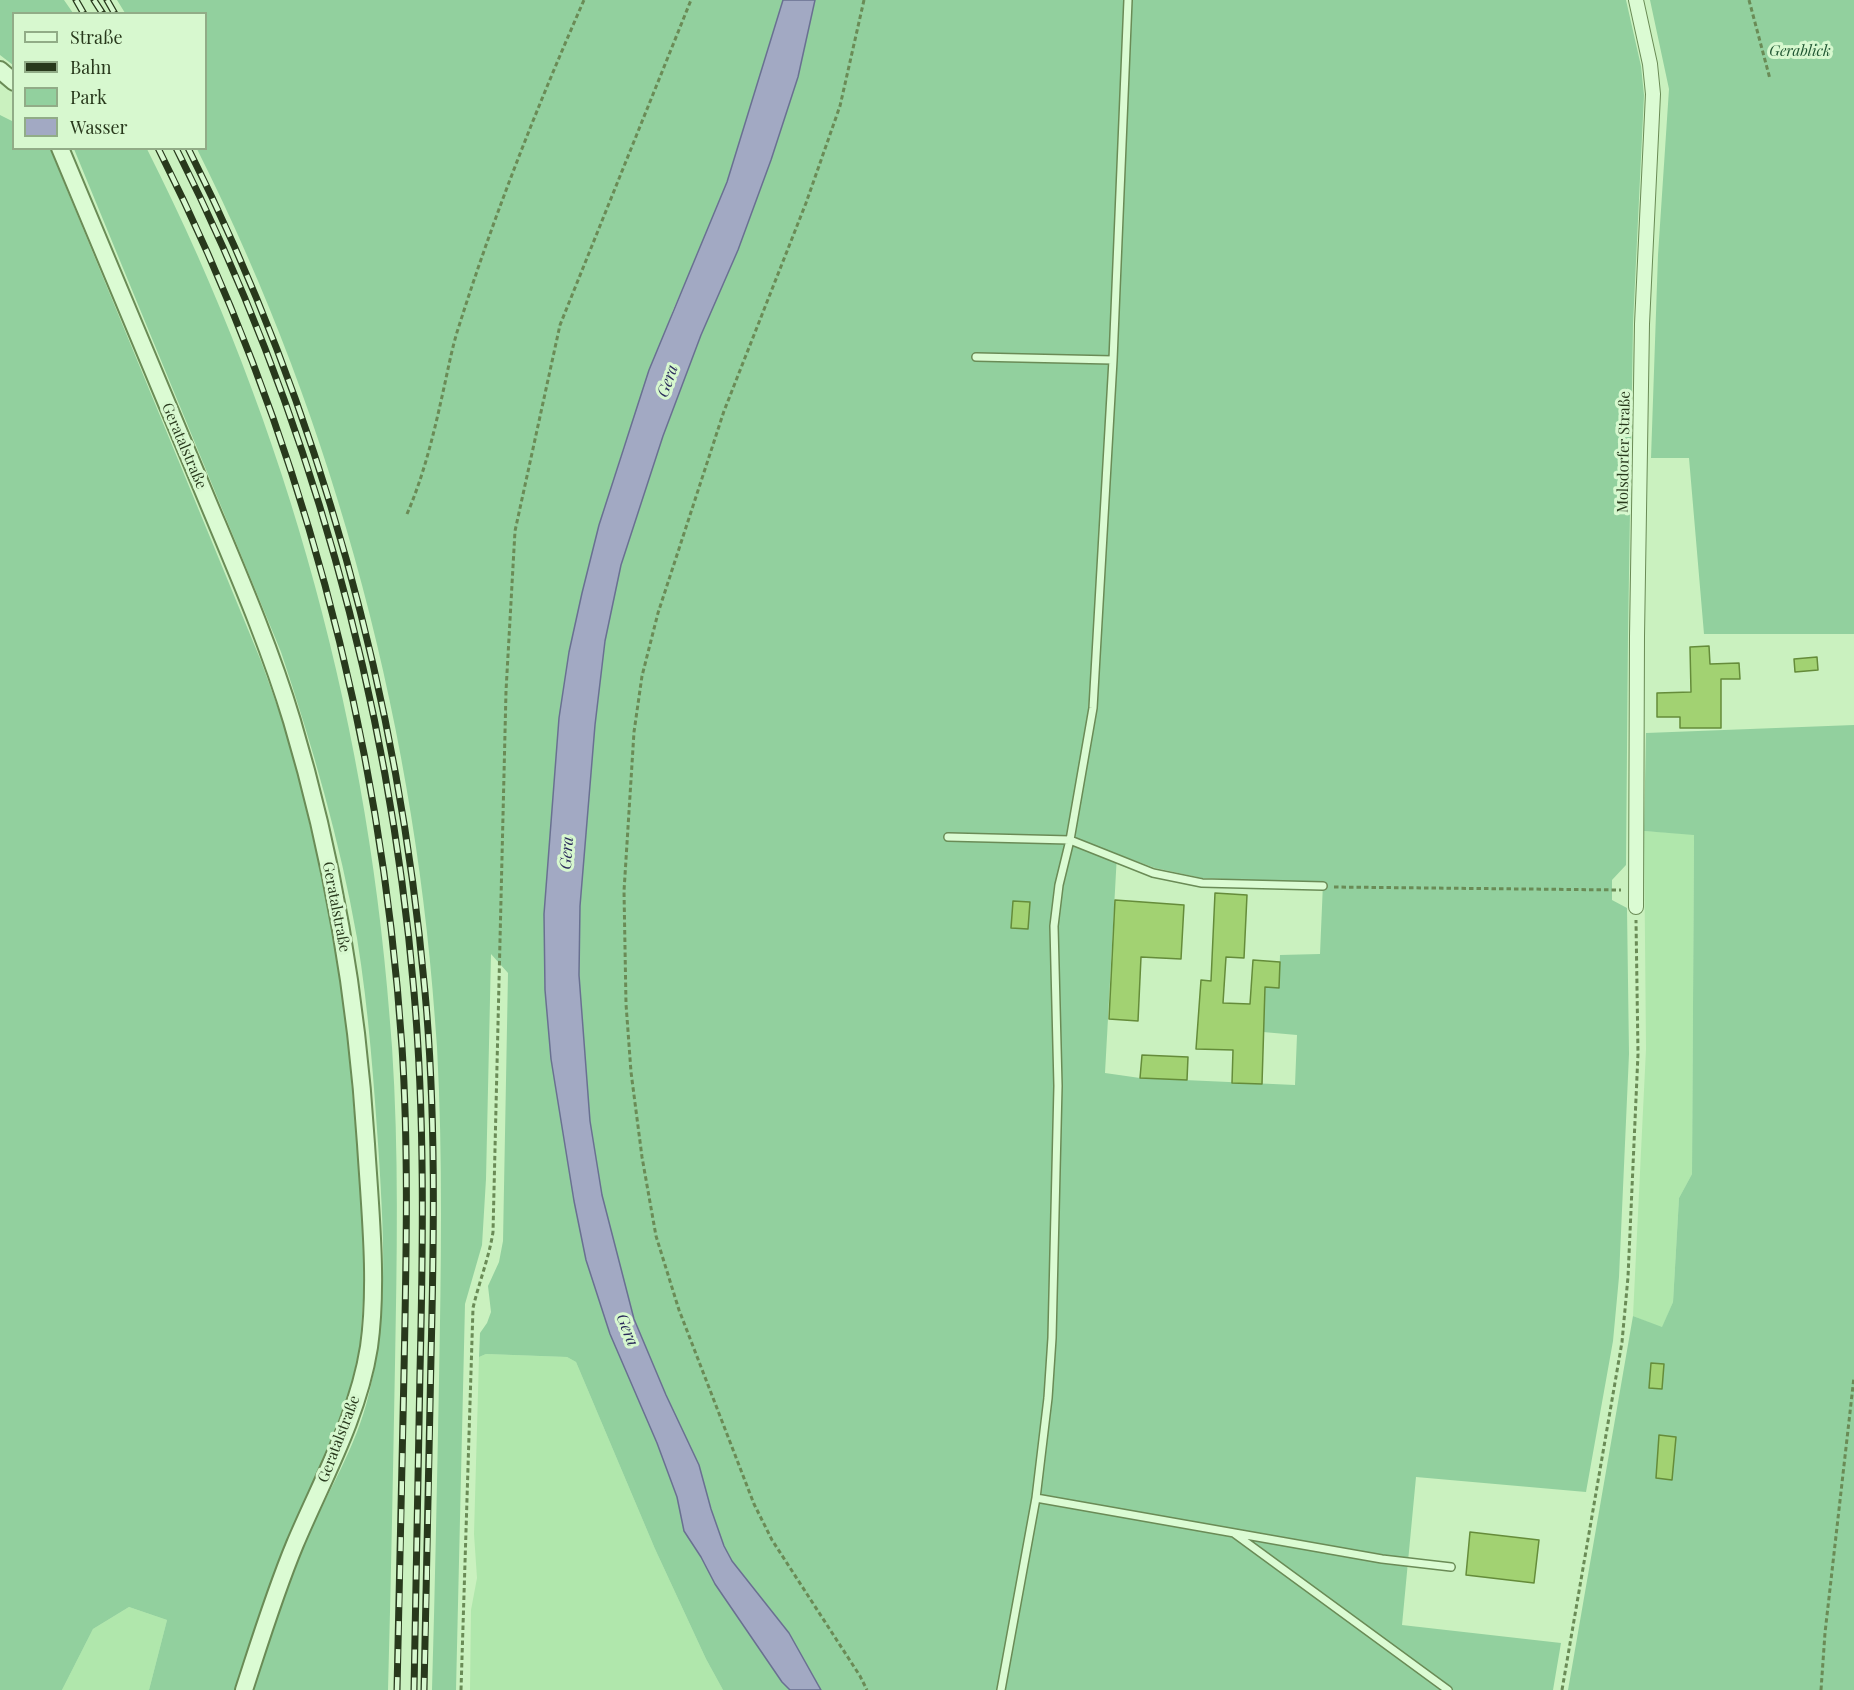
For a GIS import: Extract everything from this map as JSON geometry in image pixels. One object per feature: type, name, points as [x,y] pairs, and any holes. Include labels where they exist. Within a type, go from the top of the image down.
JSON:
[{"type":"street","name":"Molsdorfer Straße","points":[[1636,0],[1650,64],[1653,94],[1642,336],[1637,636],[1636,907]]},
{"type":"street","points":[[0,70],[12,80]]},
{"type":"street","name":"Geratalstraße","points":[[61,150],[234,566],[292,720],[329,870],[343,940],[359,1054],[373,1285],[369,1347],[355,1406],[277,1590],[244,1690]]},
{"type":"lane","points":[[1001,1690],[1036,1498],[1048,1398],[1052,1338],[1058,1086],[1054,926],[1059,885],[1070,840],[1093,708],[1113,360],[1128,0]]},
{"type":"lane","points":[[976,357],[1113,360]]},
{"type":"lane","points":[[948,837],[1070,840],[1154,873],[1202,883],[1323,886]]},
{"type":"lane","points":[[1036,1498],[1382,1559],[1451,1567]]},
{"type":"lane","points":[[1232,1532],[1448,1690]]},
{"type":"path","points":[[407,514],[416,494],[433,437],[458,329],[482,254],[520,152],[584,0]]},
{"type":"path","points":[[461,1690],[473,1308],[490,1253],[493,1232],[506,692],[515,531],[560,326],[691,0]]},
{"type":"path","points":[[864,0],[840,106],[806,203],[724,411],[658,612],[642,676],[634,732],[624,891],[630,1072],[656,1236],[679,1310],[754,1503],[772,1540],[867,1690]]},
{"type":"path","points":[[1749,0],[1770,78]]},
{"type":"path","points":[[1323,886],[1612,890]]},
{"type":"path","points":[[1562,1690],[1623,1331],[1628,1277],[1638,1054],[1636,907]]},
{"type":"path","points":[[1821,1690],[1825,1633],[1854,1377]]},
{"type":"green space","points":[[0,0],[64,0],[72,12],[12,12],[12,64],[0,55]]},
{"type":"green space","points":[[117,0],[783,0],[727,182],[673,310],[624,446],[599,525],[582,593],[559,718],[544,914],[545,990],[551,1059],[574,1201],[677,1497],[684,1531],[715,1584],[782,1682],[790,1690],[723,1690],[706,1659],[655,1549],[576,1362],[567,1357],[486,1354],[479,1357],[480,1333],[491,1312],[488,1286],[499,1262],[503,1241],[508,973],[491,954],[486,1179],[482,1245],[465,1304],[456,1690],[432,1690],[441,1214],[437,1047],[427,931],[411,815],[390,700],[362,586],[329,474],[291,363],[247,255],[197,150],[207,150],[207,12],[124,12]]},
{"type":"green space","points":[[815,0],[1626,0],[1641,66],[1644,95],[1633,324],[1626,865],[1612,880],[1612,900],[1627,908],[1629,1054],[1619,1277],[1613,1341],[1586,1492],[1416,1477],[1402,1625],[1561,1643],[1553,1690],[821,1690],[789,1633],[732,1561],[724,1546],[699,1465],[634,1319],[602,1195],[590,1121],[579,975],[580,906],[595,725],[605,641],[621,565],[663,436],[701,335],[738,250],[798,77]],"holes":[[[1117,854],[1155,868],[1202,878],[1323,883],[1320,954],[1280,955],[1279,988],[1265,988],[1263,1032],[1297,1035],[1295,1085],[1140,1078],[1105,1073]]]},
{"type":"green space","name":"Gerablick","points":[[1650,0],[1854,0],[1854,634],[1704,634],[1689,458],[1651,458],[1658,255],[1669,89]]},
{"type":"green space","points":[[0,115],[12,121],[12,150],[51,151],[261,661],[283,722],[318,860],[345,1009],[361,1192],[364,1285],[360,1346],[347,1403],[288,1540],[235,1690],[149,1690],[167,1620],[129,1607],[93,1629],[62,1690],[0,1690]]},
{"type":"green space","points":[[74,150],[147,150],[197,255],[242,364],[281,474],[315,585],[343,699],[365,813],[381,930],[394,1086],[397,1245],[388,1690],[252,1690],[296,1565],[360,1424],[378,1344],[383,1282],[379,1158],[371,1048],[357,938],[334,829],[304,722],[281,652]]},
{"type":"green space","points":[[1854,725],[1854,1690],[1568,1690],[1633,1316],[1662,1327],[1673,1302],[1679,1198],[1692,1174],[1694,835],[1644,831],[1646,733]]},
{"type":"green space","points":[[1644,831],[1694,834],[1692,1174],[1679,1198],[1673,1302],[1662,1328],[1633,1316],[1646,1049]]},
{"type":"green space","points":[[486,1354],[567,1357],[576,1362],[655,1549],[706,1659],[723,1690],[470,1690],[471,1610],[477,1578],[474,1534],[479,1357]]},
{"type":"green space","points":[[129,1607],[167,1620],[149,1690],[62,1690],[93,1629]]},
{"type":"water","name":"Gera","points":[[783,0],[815,0],[798,77],[738,250],[701,335],[663,436],[621,565],[605,641],[595,725],[580,906],[579,975],[590,1121],[602,1195],[634,1319],[699,1465],[724,1546],[732,1561],[789,1633],[821,1690],[790,1690],[782,1682],[715,1584],[684,1531],[677,1497],[657,1443],[610,1334],[586,1260],[551,1059],[545,990],[544,914],[559,718],[569,652],[582,593],[599,525],[649,370],[727,182]]},
{"type":"building","points":[[1709,646],[1710,664],[1739,663],[1740,679],[1721,679],[1721,728],[1680,728],[1680,717],[1657,717],[1657,693],[1691,692],[1690,647]]},
{"type":"building","points":[[1817,657],[1818,670],[1795,672],[1794,659]]},
{"type":"building","points":[[1215,893],[1247,895],[1244,958],[1226,957],[1223,1003],[1250,1004],[1253,960],[1280,962],[1279,988],[1265,987],[1262,1084],[1232,1083],[1233,1050],[1196,1049],[1201,980],[1211,981]]},
{"type":"building","points":[[1115,900],[1184,905],[1181,959],[1141,957],[1138,1021],[1109,1019]]},
{"type":"building","points":[[1013,901],[1030,902],[1028,929],[1011,928]]},
{"type":"building","points":[[1142,1055],[1188,1057],[1187,1080],[1140,1078]]},
{"type":"building","points":[[1651,1363],[1664,1364],[1662,1389],[1649,1388]]},
{"type":"building","points":[[1659,1435],[1676,1437],[1672,1480],[1656,1478]]},
{"type":"building","points":[[1470,1532],[1539,1540],[1534,1583],[1466,1575]]},
{"type":"railway","points":[[76,0],[83,12]]},
{"type":"railway","points":[[94,0],[102,12]]},
{"type":"railway","points":[[107,0],[114,12]]},
{"type":"railway","points":[[159,150],[208,254],[253,363],[292,473],[325,585],[353,699],[375,814],[391,930],[402,1047],[406,1128],[406,1291],[397,1690]]},
{"type":"railway","points":[[177,150],[223,248],[265,349],[303,453],[335,559],[363,666],[385,774],[402,883],[418,1039],[422,1182],[414,1690]]},
{"type":"railway","points":[[189,150],[235,248],[277,350],[314,454],[346,559],[373,666],[396,774],[413,883],[429,1037],[433,1174],[424,1690]]}]
